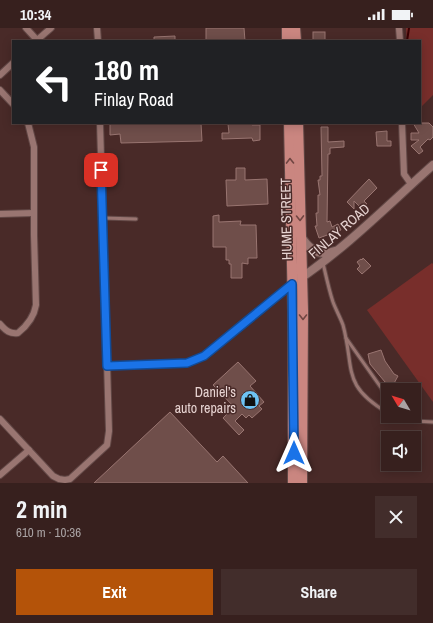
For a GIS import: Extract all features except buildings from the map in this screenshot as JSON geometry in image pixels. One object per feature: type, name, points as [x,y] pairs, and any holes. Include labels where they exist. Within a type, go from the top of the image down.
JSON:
[{"type":"main road","points":[[287,28],[287,40]]},
{"type":"main road","points":[[296,28],[296,40]]},
{"type":"main road","name":"HUME STREET","points":[[289,124],[292,284],[293,483]]},
{"type":"main road","name":"HUME STREET","points":[[298,124],[302,278],[302,483]]},
{"type":"street","points":[[26,28],[36,40]]},
{"type":"street","points":[[38,40],[51,28]]},
{"type":"street","points":[[97,28],[98,40]]},
{"type":"street","points":[[399,28],[400,40]]},
{"type":"street","points":[[0,75],[12,64]]},
{"type":"street","points":[[0,90],[12,103]]},
{"type":"street","points":[[0,324],[5,330],[12,334],[18,333],[29,323],[35,314],[37,294],[34,213],[34,147],[28,124]]},
{"type":"street","points":[[0,419],[54,476],[59,479],[70,479],[108,445],[109,431],[100,124]]},
{"type":"street","points":[[402,124],[404,174],[411,184]]},
{"type":"street","name":"FINLAY ROAD","points":[[107,366],[187,363],[204,356],[292,284],[323,263],[341,248],[433,164]]},
{"type":"street","points":[[0,214],[34,213]]},
{"type":"street","points":[[300,236],[315,252],[326,253],[341,248]]},
{"type":"street","points":[[0,475],[29,450]]},
{"type":"lane","points":[[103,218],[136,219]]},
{"type":"lane","points":[[323,263],[333,301],[346,337],[349,367],[353,380],[367,399],[381,408]]},
{"type":"lane","points":[[346,337],[352,348],[381,387]]},
{"type":"lane","points":[[421,422],[433,422]]},
{"type":"shaded area","points":[[406,28],[433,28],[433,95],[421,107],[421,40],[407,40]]},
{"type":"shaded area","points":[[432,263],[433,264],[433,402],[421,385],[421,383],[419,383],[367,310]]},
{"type":"waterway","points":[[407,40],[409,28]]},
{"type":"place","name":"Daniel’s auto repairs","points":[[250,400]]},
{"type":"route","points":[[101,170],[107,366],[187,363],[204,356],[292,284],[294,453]]}]
